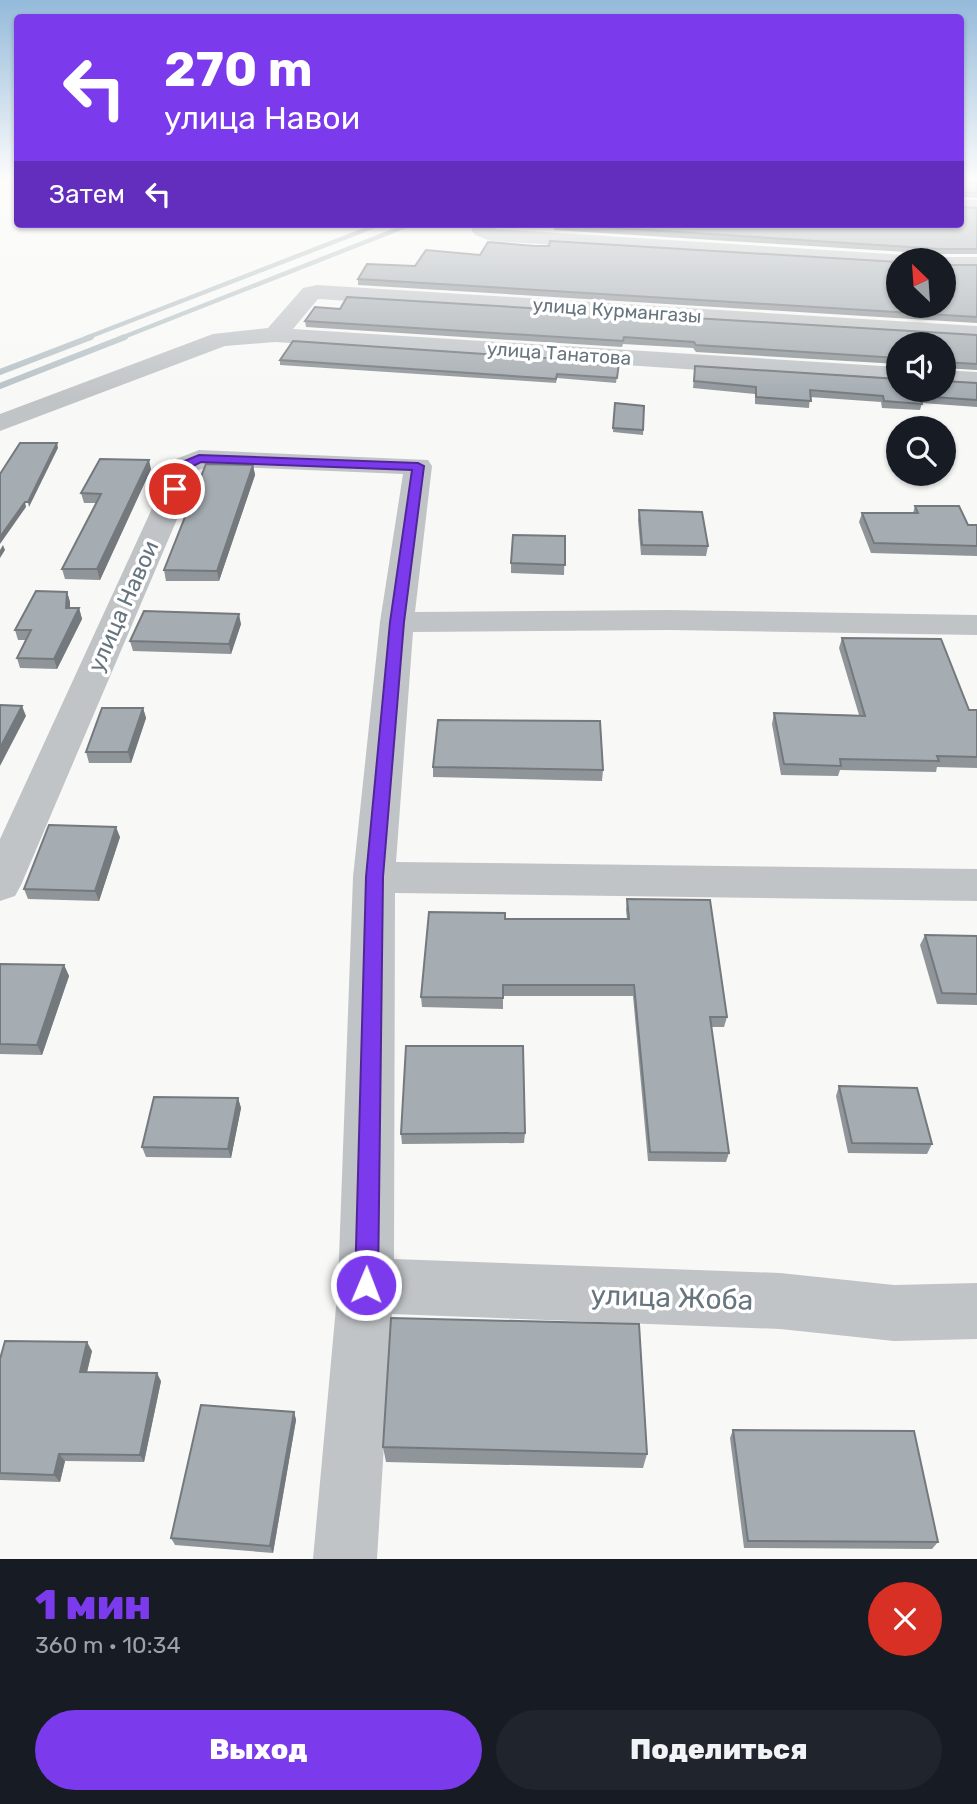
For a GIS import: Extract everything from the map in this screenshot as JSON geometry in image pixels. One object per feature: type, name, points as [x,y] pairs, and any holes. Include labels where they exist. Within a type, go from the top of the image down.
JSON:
[{"type":"street","points":[[798,252],[886,258]]},
{"type":"street","points":[[956,262],[977,264]]},
{"type":"street","name":"улица Курмангазы","points":[[275,335],[311,293],[317,292],[977,333]]},
{"type":"street","name":"улица Танатова","points":[[0,423],[221,339],[275,335],[886,374]]},
{"type":"street","points":[[956,379],[977,380]]},
{"type":"street","name":"улица Навои","points":[[0,885],[186,465],[199,458],[214,458],[418,466],[397,622]]},
{"type":"street","points":[[345,1559],[366,1285],[374,877],[397,622],[669,620],[977,625]]},
{"type":"street","points":[[374,877],[977,885]]},
{"type":"street","name":"улица Жоба","points":[[366,1285],[780,1301],[894,1313],[977,1311]]},
{"type":"building","points":[[425,252],[480,255],[482,252],[728,252],[886,261],[886,311],[358,279],[367,264],[415,266]]},
{"type":"building","points":[[956,265],[977,265],[977,317],[956,316]]},
{"type":"building","points":[[347,297],[927,332],[886,332],[886,357],[696,345],[694,342],[624,337],[623,341],[305,321],[315,307],[340,309]]},
{"type":"building","points":[[956,334],[977,335],[977,364],[956,363]]},
{"type":"building","points":[[293,341],[619,363],[617,378],[557,374],[556,379],[280,360]]},
{"type":"building","points":[[695,366],[886,378],[886,401],[883,396],[810,390],[811,401],[756,397],[756,387],[694,381]]},
{"type":"building","points":[[956,382],[977,383],[977,400],[956,399]]},
{"type":"building","points":[[615,403],[644,406],[643,430],[613,428]]},
{"type":"building","points":[[20,443],[57,443],[28,502],[25,502],[0,537],[0,474]]},
{"type":"building","points":[[100,459],[149,460],[97,569],[62,569],[101,494],[81,493]]},
{"type":"building","points":[[206,464],[253,465],[217,571],[164,570]]},
{"type":"building","points":[[915,506],[959,506],[968,525],[977,525],[977,546],[874,543],[862,513],[918,513]]},
{"type":"building","points":[[639,510],[702,512],[708,546],[642,545]]},
{"type":"building","points":[[513,535],[565,536],[565,565],[511,563]]},
{"type":"building","points":[[36,591],[67,592],[66,608],[79,608],[54,659],[17,658],[31,630],[15,630]]},
{"type":"building","points":[[144,611],[239,614],[229,644],[130,641]]},
{"type":"building","points":[[842,638],[941,639],[969,710],[977,710],[977,757],[937,756],[939,761],[840,759],[841,766],[784,764],[774,713],[865,716]]},
{"type":"building","points":[[0,705],[22,706],[0,748]]},
{"type":"building","points":[[102,708],[143,708],[128,752],[86,752]]},
{"type":"building","points":[[438,720],[600,721],[603,770],[433,767]]},
{"type":"building","points":[[49,825],[116,827],[95,891],[24,889]]},
{"type":"building","points":[[627,899],[710,900],[727,1017],[710,1017],[729,1153],[650,1152],[634,985],[503,985],[503,998],[421,997],[429,912],[505,913],[505,919],[629,919]]},
{"type":"building","points":[[925,935],[977,936],[977,994],[942,993]]},
{"type":"building","points":[[0,964],[64,965],[37,1045],[0,1044]]},
{"type":"building","points":[[406,1046],[523,1046],[525,1133],[401,1134]]},
{"type":"building","points":[[839,1086],[917,1088],[932,1144],[852,1143]]},
{"type":"building","points":[[154,1097],[238,1098],[228,1149],[142,1147]]},
{"type":"building","points":[[391,1318],[639,1324],[647,1454],[383,1447]]},
{"type":"building","points":[[5,1341],[87,1342],[80,1372],[157,1373],[140,1455],[59,1454],[54,1475],[0,1473],[0,1359]]},
{"type":"building","points":[[201,1405],[294,1412],[270,1546],[171,1538]]},
{"type":"building","points":[[733,1430],[914,1431],[938,1542],[748,1541]]},
{"type":"waterway","points":[[86,338],[308,252]]},
{"type":"waterway","points":[[121,338],[340,252]]},
{"type":"waterway","points":[[0,372],[91,337]]},
{"type":"waterway","points":[[0,386],[125,337]]},
{"type":"route","points":[[175,489],[186,465],[199,458],[418,466],[397,622],[374,877],[366,1285]]}]
